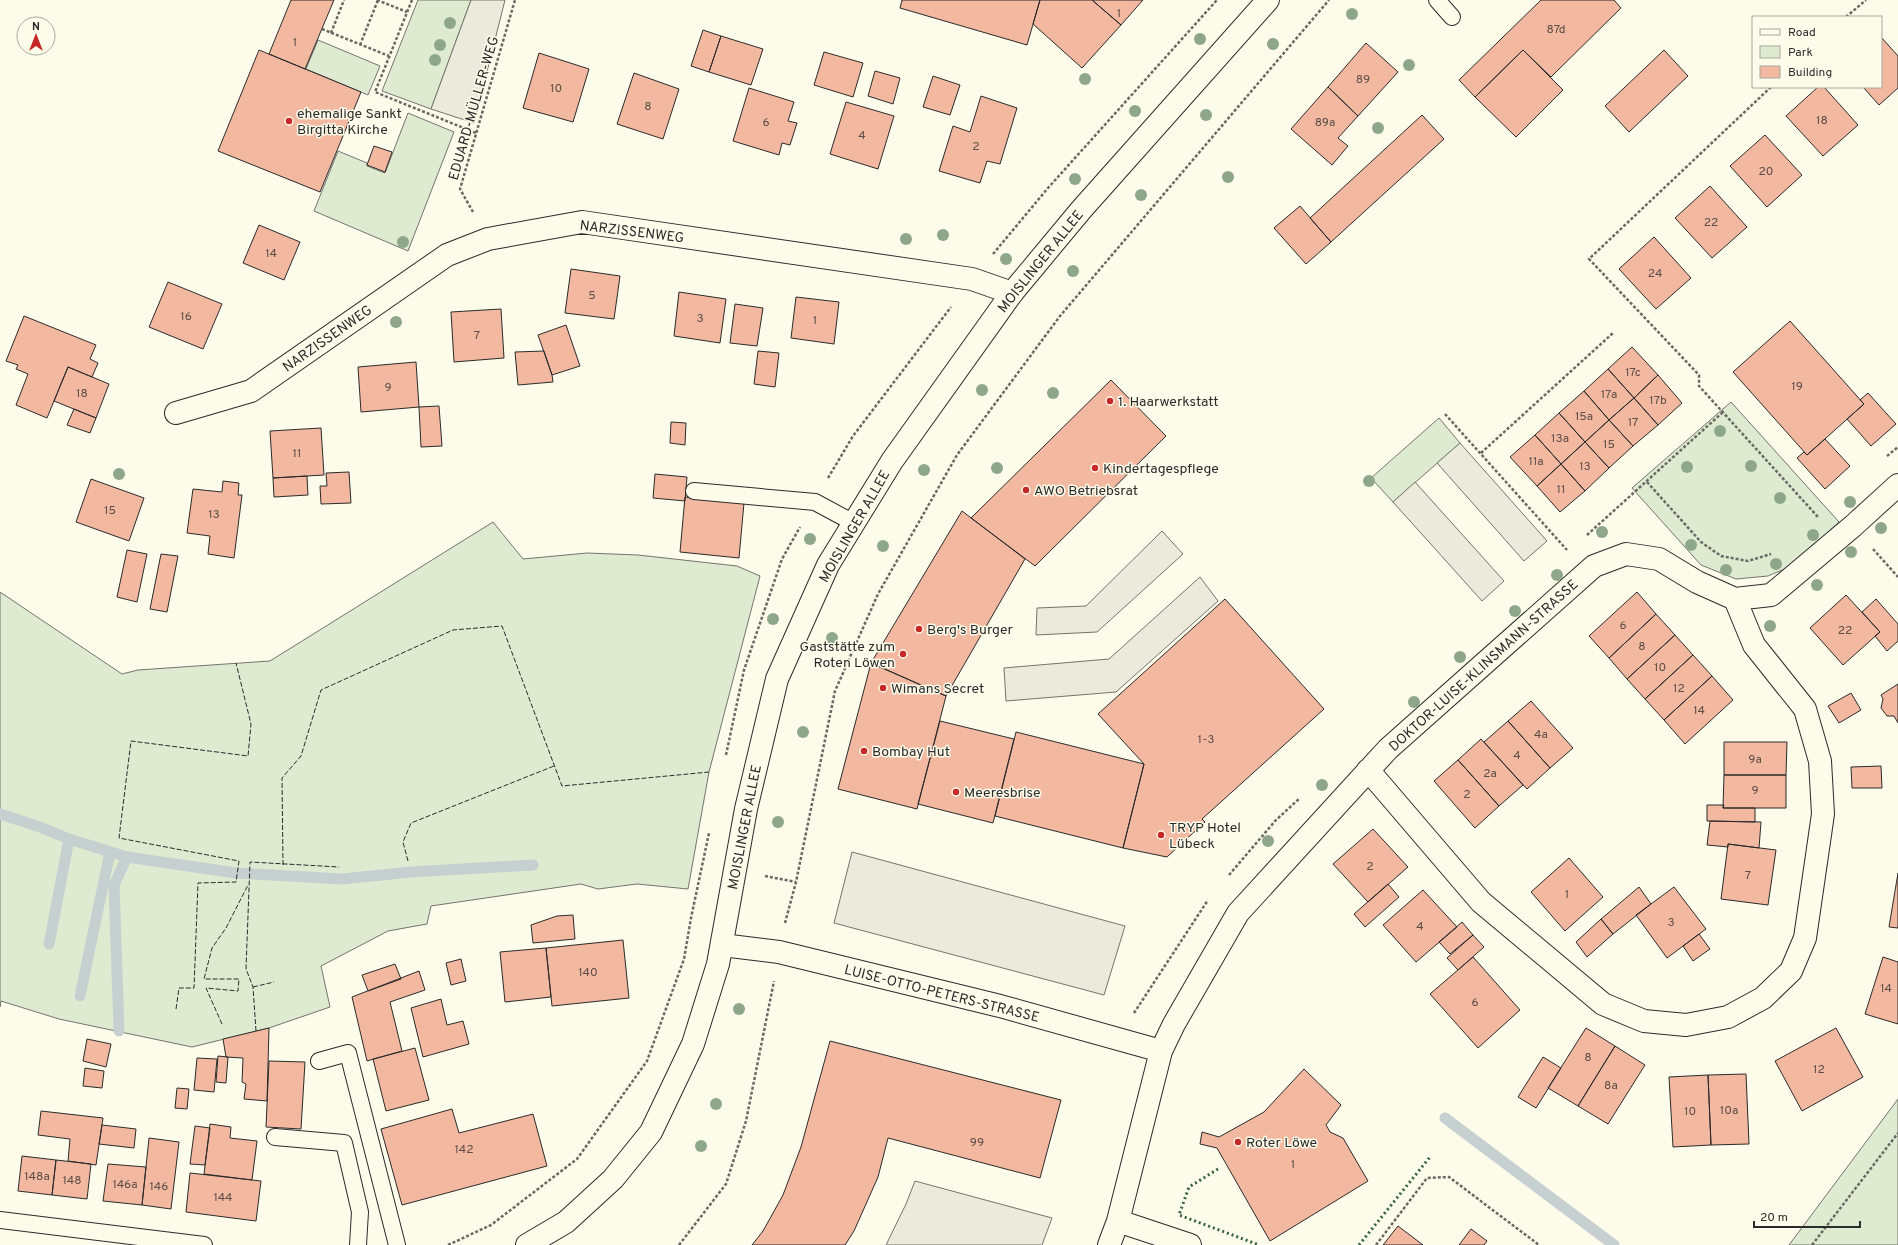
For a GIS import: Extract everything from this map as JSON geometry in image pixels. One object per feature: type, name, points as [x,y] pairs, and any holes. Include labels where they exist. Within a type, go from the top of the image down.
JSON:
[{"type":"street","name":"MOISLINGER ALLEE","points":[[527,1245],[566,1222],[613,1180],[651,1132],[693,1044],[718,964],[746,809],[776,679],[828,565],[892,461],[1012,293],[1081,210],[1268,0]]},
{"type":"street","name":"NARZISSENWEG","points":[[176,414],[251,390],[447,255],[488,239],[582,222],[972,279],[1012,293]]},
{"type":"street","points":[[1368,770],[1481,902],[1603,1004],[1644,1021],[1686,1025],[1728,1016],[1763,998],[1790,971],[1805,938],[1823,814],[1820,761],[1805,709],[1754,645],[1735,599],[1771,595],[1853,526],[1898,485]]},
{"type":"street","name":"DOKTOR-LUISE-KLINSMANN-STRASSE","points":[[1110,1245],[1118,1221],[1161,1051],[1174,1024],[1238,913],[1388,749],[1594,566],[1626,554],[1659,559],[1697,582],[1735,599]]},
{"type":"street","name":"LUISE-OTTO-PETERS-STRASSE","points":[[722,945],[779,952],[1000,1006],[1161,1051]]},
{"type":"street","points":[[1118,1221],[1190,1245]]},
{"type":"lane","points":[[1437,0],[1452,17]]},
{"type":"lane","points":[[694,491],[815,502],[854,523]]},
{"type":"lane","points":[[319,1061],[348,1053],[397,1245]]},
{"type":"lane","points":[[275,1136],[344,1143],[360,1212],[358,1245]]},
{"type":"lane","points":[[0,1220],[204,1245]]},
{"type":"path","points":[[331,33],[344,0]]},
{"type":"path","points":[[360,45],[378,0],[407,12]]},
{"type":"path","points":[[412,0],[375,92],[476,133]]},
{"type":"path","name":"EDUARD-MÜLLER-WEG","points":[[488,239],[460,189],[515,0]]},
{"type":"path","points":[[972,279],[1048,188],[1217,0]]},
{"type":"path","points":[[679,1245],[726,1184],[746,1121],[779,952],[796,882],[835,691],[878,594],[957,455],[1060,316],[1329,0]]},
{"type":"path","points":[[1847,16],[1866,0]]},
{"type":"path","points":[[322,29],[389,56]]},
{"type":"path","points":[[1770,88],[1589,259],[1699,375],[1699,386],[1819,518]]},
{"type":"path","points":[[1481,454],[1613,334]]},
{"type":"path","points":[[1446,414],[1568,552]]},
{"type":"path","points":[[1646,482],[1702,542],[1721,556],[1748,561],[1773,553]]},
{"type":"path","points":[[1813,522],[1834,505],[1898,577]]},
{"type":"path","points":[[1812,1245],[1898,1133]]},
{"type":"path","points":[[1376,1245],[1427,1178],[1449,1177],[1539,1245]]},
{"type":"green space","points":[[418,0],[471,0],[431,109],[382,91]]},
{"type":"green space","points":[[318,40],[380,66],[368,95],[306,69]]},
{"type":"green space","points":[[408,113],[454,132],[408,251],[314,211],[338,151],[367,163],[367,166],[385,173]]},
{"type":"green space","points":[[1731,402],[1839,522],[1794,565],[1768,576],[1736,579],[1701,565],[1632,488]]},
{"type":"green space","points":[[1439,418],[1460,443],[1393,502],[1371,478]]},
{"type":"green space","points":[[493,522],[523,559],[587,553],[638,555],[737,566],[760,576],[709,772],[688,889],[637,884],[598,889],[581,884],[431,906],[427,924],[388,931],[321,966],[330,1007],[269,1028],[192,1047],[59,1019],[1,1001],[0,1007],[0,592],[122,674],[138,670],[270,661]]},
{"type":"green space","points":[[1898,1099],[1898,1245],[1789,1245]]},
{"type":"shaded area","points":[[471,0],[505,0],[474,123],[431,109]]},
{"type":"shaded area","points":[[1460,443],[1547,541],[1524,561],[1437,463]]},
{"type":"shaded area","points":[[1415,482],[1504,581],[1482,601],[1393,502]]},
{"type":"shaded area","points":[[1162,531],[1183,554],[1097,632],[1036,635],[1037,608],[1086,606]]},
{"type":"shaded area","points":[[1200,577],[1218,601],[1116,692],[1006,701],[1004,668],[1109,659]]},
{"type":"shaded area","points":[[852,852],[1125,926],[1104,995],[834,923]]},
{"type":"shaded area","points":[[915,1181],[1052,1218],[1042,1245],[886,1245],[906,1204]]},
{"type":"building","points":[[291,0],[334,0],[305,69],[269,54]]},
{"type":"building","points":[[902,0],[1040,0],[1027,45],[900,8]]},
{"type":"building","points":[[1040,0],[1092,0],[1121,25],[1082,68],[1033,24]]},
{"type":"building","points":[[1092,0],[1143,0],[1121,25]]},
{"type":"building","points":[[1541,0],[1614,0],[1621,8],[1551,77],[1523,50],[1475,97],[1459,80]]},
{"type":"building","points":[[703,30],[721,36],[709,72],[691,66]]},
{"type":"building","points":[[721,36],[763,49],[751,85],[709,72]]},
{"type":"building","points":[[1882,38],[1898,56],[1898,88],[1879,105],[1864,88],[1882,88]]},
{"type":"building","points":[[1366,43],[1398,72],[1358,116],[1328,87]]},
{"type":"building","name":"ehemalige Sankt Birgitta Kirche","points":[[259,50],[361,92],[320,192],[218,151]]},
{"type":"building","points":[[1523,50],[1563,90],[1516,137],[1475,97]]},
{"type":"building","points":[[1664,50],[1688,76],[1629,132],[1605,106]]},
{"type":"building","points":[[824,52],[863,63],[853,97],[814,85]]},
{"type":"building","points":[[539,53],[589,69],[573,122],[523,108]]},
{"type":"building","points":[[875,71],[900,78],[893,104],[868,96]]},
{"type":"building","points":[[634,73],[679,89],[663,139],[617,124]]},
{"type":"building","points":[[933,76],[960,85],[950,115],[923,107]]},
{"type":"building","points":[[1328,87],[1358,116],[1338,138],[1348,146],[1332,165],[1291,129]]},
{"type":"building","points":[[749,88],[794,102],[788,121],[797,123],[790,145],[782,143],[779,155],[733,141]]},
{"type":"building","points":[[1817,88],[1825,88],[1858,125],[1823,156],[1786,116]]},
{"type":"building","points":[[981,96],[1017,108],[1000,164],[987,161],[980,183],[939,171],[953,126],[970,132]]},
{"type":"building","points":[[846,102],[894,116],[878,169],[830,154]]},
{"type":"building","points":[[1422,115],[1444,139],[1331,242],[1310,218]]},
{"type":"building","points":[[1765,135],[1802,175],[1767,207],[1730,166]]},
{"type":"building","points":[[374,146],[392,152],[385,172],[367,165]]},
{"type":"building","points":[[1710,186],[1747,227],[1712,258],[1675,218]]},
{"type":"building","points":[[1300,206],[1331,242],[1306,264],[1274,228]]},
{"type":"building","points":[[259,225],[300,242],[284,280],[243,263]]},
{"type":"building","points":[[1654,237],[1691,278],[1656,309],[1619,269]]},
{"type":"building","points":[[571,269],[620,276],[614,319],[565,313]]},
{"type":"building","points":[[168,282],[222,304],[203,349],[149,327]]},
{"type":"building","points":[[679,292],[726,299],[720,343],[674,336]]},
{"type":"building","points":[[796,297],[839,302],[834,344],[791,338]]},
{"type":"building","points":[[735,304],[763,308],[757,346],[730,343]]},
{"type":"building","points":[[501,309],[504,358],[454,362],[451,312]]},
{"type":"building","points":[[24,316],[96,345],[90,359],[98,363],[92,377],[68,367],[47,418],[16,405],[28,374],[16,369],[18,365],[6,361]]},
{"type":"building","points":[[1790,321],[1864,404],[1807,455],[1733,372]]},
{"type":"building","points":[[566,325],[580,366],[552,375],[538,335]]},
{"type":"building","points":[[1632,347],[1658,375],[1634,398],[1608,369]]},
{"type":"building","points":[[544,351],[553,382],[518,385],[515,352]]},
{"type":"building","points":[[758,351],[779,353],[775,387],[754,384]]},
{"type":"building","points":[[416,362],[419,407],[361,412],[358,367]]},
{"type":"building","points":[[68,367],[109,384],[96,418],[54,401]]},
{"type":"building","points":[[1608,369],[1634,398],[1609,420],[1584,391]]},
{"type":"building","points":[[1658,375],[1682,403],[1658,425],[1634,398]]},
{"type":"building","points":[[1111,380],[1166,436],[1035,566],[971,518]]},
{"type":"building","points":[[1584,391],[1609,420],[1585,442],[1559,413]]},
{"type":"building","points":[[1868,393],[1896,424],[1871,446],[1847,419],[1864,404],[1860,400]]},
{"type":"building","points":[[1634,398],[1658,425],[1633,446],[1609,420]]},
{"type":"building","points":[[439,406],[442,446],[421,447],[419,407]]},
{"type":"building","points":[[74,409],[96,418],[90,433],[67,425]]},
{"type":"building","points":[[1559,413],[1585,442],[1561,464],[1535,435]]},
{"type":"building","points":[[1609,420],[1633,446],[1609,468],[1585,442]]},
{"type":"building","points":[[671,422],[686,423],[685,445],[670,443]]},
{"type":"building","points":[[321,428],[324,475],[273,478],[270,431]]},
{"type":"building","points":[[1535,435],[1561,464],[1537,486],[1510,457]]},
{"type":"building","points":[[1825,439],[1850,466],[1825,489],[1797,458],[1804,452],[1807,455]]},
{"type":"building","points":[[1585,442],[1609,468],[1585,491],[1561,464]]},
{"type":"building","points":[[1561,464],[1585,491],[1560,512],[1537,486]]},
{"type":"building","points":[[349,472],[351,503],[321,504],[320,486],[327,486],[326,473]]},
{"type":"building","points":[[655,474],[687,477],[685,501],[653,498]]},
{"type":"building","points":[[307,476],[308,495],[274,497],[273,478]]},
{"type":"building","points":[[91,479],[144,498],[129,541],[76,522]]},
{"type":"building","points":[[223,481],[239,483],[238,495],[242,495],[234,558],[208,554],[210,536],[187,533],[193,489],[222,492]]},
{"type":"building","points":[[685,497],[744,503],[739,558],[680,552]]},
{"type":"building","points":[[962,511],[1025,559],[946,696],[871,663]]},
{"type":"building","points":[[127,550],[147,554],[137,602],[117,597]]},
{"type":"building","points":[[161,554],[178,556],[167,612],[150,609]]},
{"type":"building","points":[[1637,592],[1656,614],[1609,658],[1589,636]]},
{"type":"building","points":[[1846,595],[1880,632],[1843,665],[1810,628]]},
{"type":"building","points":[[1225,599],[1324,709],[1202,819],[1205,822],[1167,857],[1123,848],[1144,764],[1098,714]]},
{"type":"building","points":[[1876,599],[1898,624],[1898,641],[1887,651],[1875,636],[1880,632],[1862,612]]},
{"type":"building","points":[[1656,614],[1675,635],[1627,679],[1609,658]]},
{"type":"building","points":[[1675,635],[1693,655],[1645,699],[1627,679]]},
{"type":"building","points":[[1693,655],[1712,676],[1664,720],[1645,699]]},
{"type":"building","points":[[871,663],[946,696],[917,809],[838,789]]},
{"type":"building","points":[[1712,676],[1733,700],[1685,744],[1664,720]]},
{"type":"building","points":[[1898,684],[1898,723],[1894,716],[1887,716],[1881,708],[1883,699],[1881,695]]},
{"type":"building","points":[[1851,693],[1861,710],[1839,723],[1828,706]]},
{"type":"building","points":[[1531,701],[1573,748],[1550,768],[1508,721]]},
{"type":"building","points":[[940,721],[1014,739],[993,823],[918,804]]},
{"type":"building","points":[[1508,721],[1550,768],[1527,789],[1484,742]]},
{"type":"building","points":[[1016,732],[1144,764],[1123,848],[995,816]]},
{"type":"building","points":[[1481,739],[1523,785],[1499,806],[1458,760]]},
{"type":"building","points":[[1724,742],[1787,742],[1786,775],[1724,775]]},
{"type":"building","points":[[1458,760],[1499,806],[1475,828],[1434,781]]},
{"type":"building","points":[[1881,766],[1882,788],[1852,788],[1851,767]]},
{"type":"building","points":[[1724,775],[1786,775],[1786,808],[1723,808]]},
{"type":"building","points":[[1707,805],[1724,805],[1723,808],[1755,808],[1755,822],[1707,821]]},
{"type":"building","points":[[1710,821],[1761,822],[1759,848],[1728,844],[1728,847],[1707,845]]},
{"type":"building","points":[[1373,829],[1408,867],[1368,902],[1333,864]]},
{"type":"building","points":[[1728,844],[1776,850],[1768,905],[1721,899]]},
{"type":"building","points":[[1569,858],[1603,897],[1565,931],[1531,892]]},
{"type":"building","points":[[1898,873],[1898,928],[1889,927]]},
{"type":"building","points":[[1388,884],[1399,897],[1365,927],[1354,914]]},
{"type":"building","points":[[1639,887],[1651,904],[1613,934],[1601,919]]},
{"type":"building","points":[[1674,887],[1706,929],[1667,958],[1636,915]]},
{"type":"building","points":[[1423,890],[1457,927],[1416,962],[1383,925]]},
{"type":"building","points":[[573,915],[575,939],[533,943],[531,925],[557,916]]},
{"type":"building","points":[[1601,919],[1613,934],[1587,957],[1576,942]]},
{"type":"building","points":[[1462,922],[1473,935],[1450,954],[1439,942]]},
{"type":"building","points":[[1699,934],[1710,949],[1693,961],[1683,946]]},
{"type":"building","points":[[1473,935],[1484,947],[1458,970],[1447,958]]},
{"type":"building","points":[[623,940],[629,998],[552,1006],[546,948]]},
{"type":"building","points":[[546,948],[551,997],[505,1002],[500,952]]},
{"type":"building","points":[[1473,957],[1520,1010],[1478,1048],[1430,994]]},
{"type":"building","points":[[1883,957],[1898,962],[1898,1024],[1865,1014]]},
{"type":"building","points":[[461,959],[466,981],[451,985],[446,963]]},
{"type":"building","points":[[395,964],[401,979],[368,991],[362,975]]},
{"type":"building","points":[[419,971],[425,990],[390,1002],[402,1051],[367,1061],[352,997]]},
{"type":"building","points":[[441,999],[447,1025],[463,1021],[469,1044],[423,1057],[411,1008]]},
{"type":"building","points":[[269,1028],[267,1101],[244,1099],[246,1084],[242,1082],[243,1058],[226,1057],[223,1039]]},
{"type":"building","points":[[1586,1028],[1615,1046],[1578,1106],[1548,1088]]},
{"type":"building","points":[[1836,1028],[1863,1077],[1802,1111],[1775,1061]]},
{"type":"building","points":[[87,1039],[111,1044],[106,1067],[83,1061]]},
{"type":"building","points":[[830,1041],[1061,1100],[1040,1178],[888,1138],[878,1177],[854,1231],[845,1245],[752,1245],[763,1231],[783,1195],[801,1147]]},
{"type":"building","points":[[1615,1046],[1645,1065],[1608,1124],[1578,1106]]},
{"type":"building","points":[[415,1048],[429,1100],[386,1111],[373,1059]]},
{"type":"building","points":[[218,1056],[228,1057],[226,1083],[216,1082]]},
{"type":"building","points":[[1543,1057],[1561,1068],[1536,1108],[1518,1097]]},
{"type":"building","points":[[197,1058],[217,1059],[214,1092],[194,1090]]},
{"type":"building","points":[[269,1061],[305,1062],[301,1129],[266,1127]]},
{"type":"building","points":[[85,1068],[104,1071],[102,1088],[83,1086]]},
{"type":"building","points":[[1304,1069],[1341,1105],[1326,1125],[1330,1132],[1343,1138],[1368,1181],[1270,1241],[1217,1148],[1200,1144],[1202,1132],[1219,1137],[1264,1112]]},
{"type":"building","points":[[1746,1074],[1749,1144],[1711,1145],[1708,1075]]},
{"type":"building","points":[[1708,1075],[1711,1145],[1673,1147],[1669,1077]]},
{"type":"building","points":[[177,1088],[189,1089],[187,1109],[175,1108]]},
{"type":"building","points":[[452,1109],[459,1133],[533,1114],[547,1166],[402,1205],[381,1129]]},
{"type":"building","points":[[41,1111],[103,1118],[96,1165],[68,1161],[70,1139],[38,1135]]},
{"type":"building","points":[[210,1124],[231,1127],[230,1138],[257,1141],[252,1180],[204,1174]]},
{"type":"building","points":[[102,1125],[136,1129],[134,1148],[99,1144]]},
{"type":"building","points":[[195,1126],[210,1128],[205,1165],[190,1164]]},
{"type":"building","points":[[149,1138],[179,1142],[171,1209],[142,1205]]},
{"type":"building","points":[[22,1156],[56,1160],[52,1195],[18,1191]]},
{"type":"building","points":[[56,1160],[91,1164],[87,1199],[52,1195]]},
{"type":"building","points":[[108,1164],[146,1167],[142,1205],[103,1201]]},
{"type":"building","points":[[190,1173],[261,1181],[256,1221],[186,1212]]},
{"type":"building","points":[[1398,1226],[1423,1245],[1383,1245]]},
{"type":"building","points":[[1471,1229],[1487,1241],[1484,1245],[1459,1245]]},
{"type":"waterway","points":[[0,814],[40,827],[69,839],[127,857],[236,873],[342,879],[411,872],[533,865]]},
{"type":"waterway","points":[[49,944],[69,839]]},
{"type":"waterway","points":[[80,996],[110,852]]},
{"type":"waterway","points":[[119,1031],[114,885],[127,857]]},
{"type":"waterway","points":[[1445,1118],[1614,1245]]},
{"type":"hedge","points":[[1359,1245],[1430,1157]]},
{"type":"hedge","points":[[1218,1169],[1189,1187],[1179,1215],[1259,1245]]},
{"type":"fence","points":[[283,865],[282,778],[301,756],[321,690],[453,630],[502,626],[562,786],[709,772]]},
{"type":"fence","points":[[176,1009],[179,988],[194,988],[198,883],[236,882],[239,861],[119,838],[131,741],[248,756],[251,724],[236,663]]},
{"type":"fence","points":[[408,861],[403,842],[411,823],[554,766]]},
{"type":"fence","points":[[256,1031],[253,987],[246,969],[250,862],[339,867]]},
{"type":"fence","points":[[222,1024],[206,988],[238,991],[239,979],[204,979],[212,948],[226,928],[248,885]]},
{"type":"fence","points":[[253,987],[274,982]]},
{"type":"place","name":"ehemalige Sankt Birgitta Kirche","points":[[289,121]]},
{"type":"place","name":"1. Haarwerkstatt","points":[[1110,401]]},
{"type":"place","name":"Kindertagespflege","points":[[1095,468]]},
{"type":"place","name":"AWO Betriebsrat","points":[[1026,490]]},
{"type":"place","name":"Berg's Burger","points":[[919,629]]},
{"type":"place","name":"Gaststätte zum Roten Löwen","points":[[903,654]]},
{"type":"place","name":"Wimans Secret","points":[[883,688]]},
{"type":"place","name":"Bombay Hut","points":[[864,751]]},
{"type":"place","name":"Meeresbrise","points":[[956,792]]},
{"type":"place","name":"TRYP Hotel Lübeck","points":[[1161,835]]},
{"type":"place","name":"Roter Löwe","points":[[1238,1142]]}]
